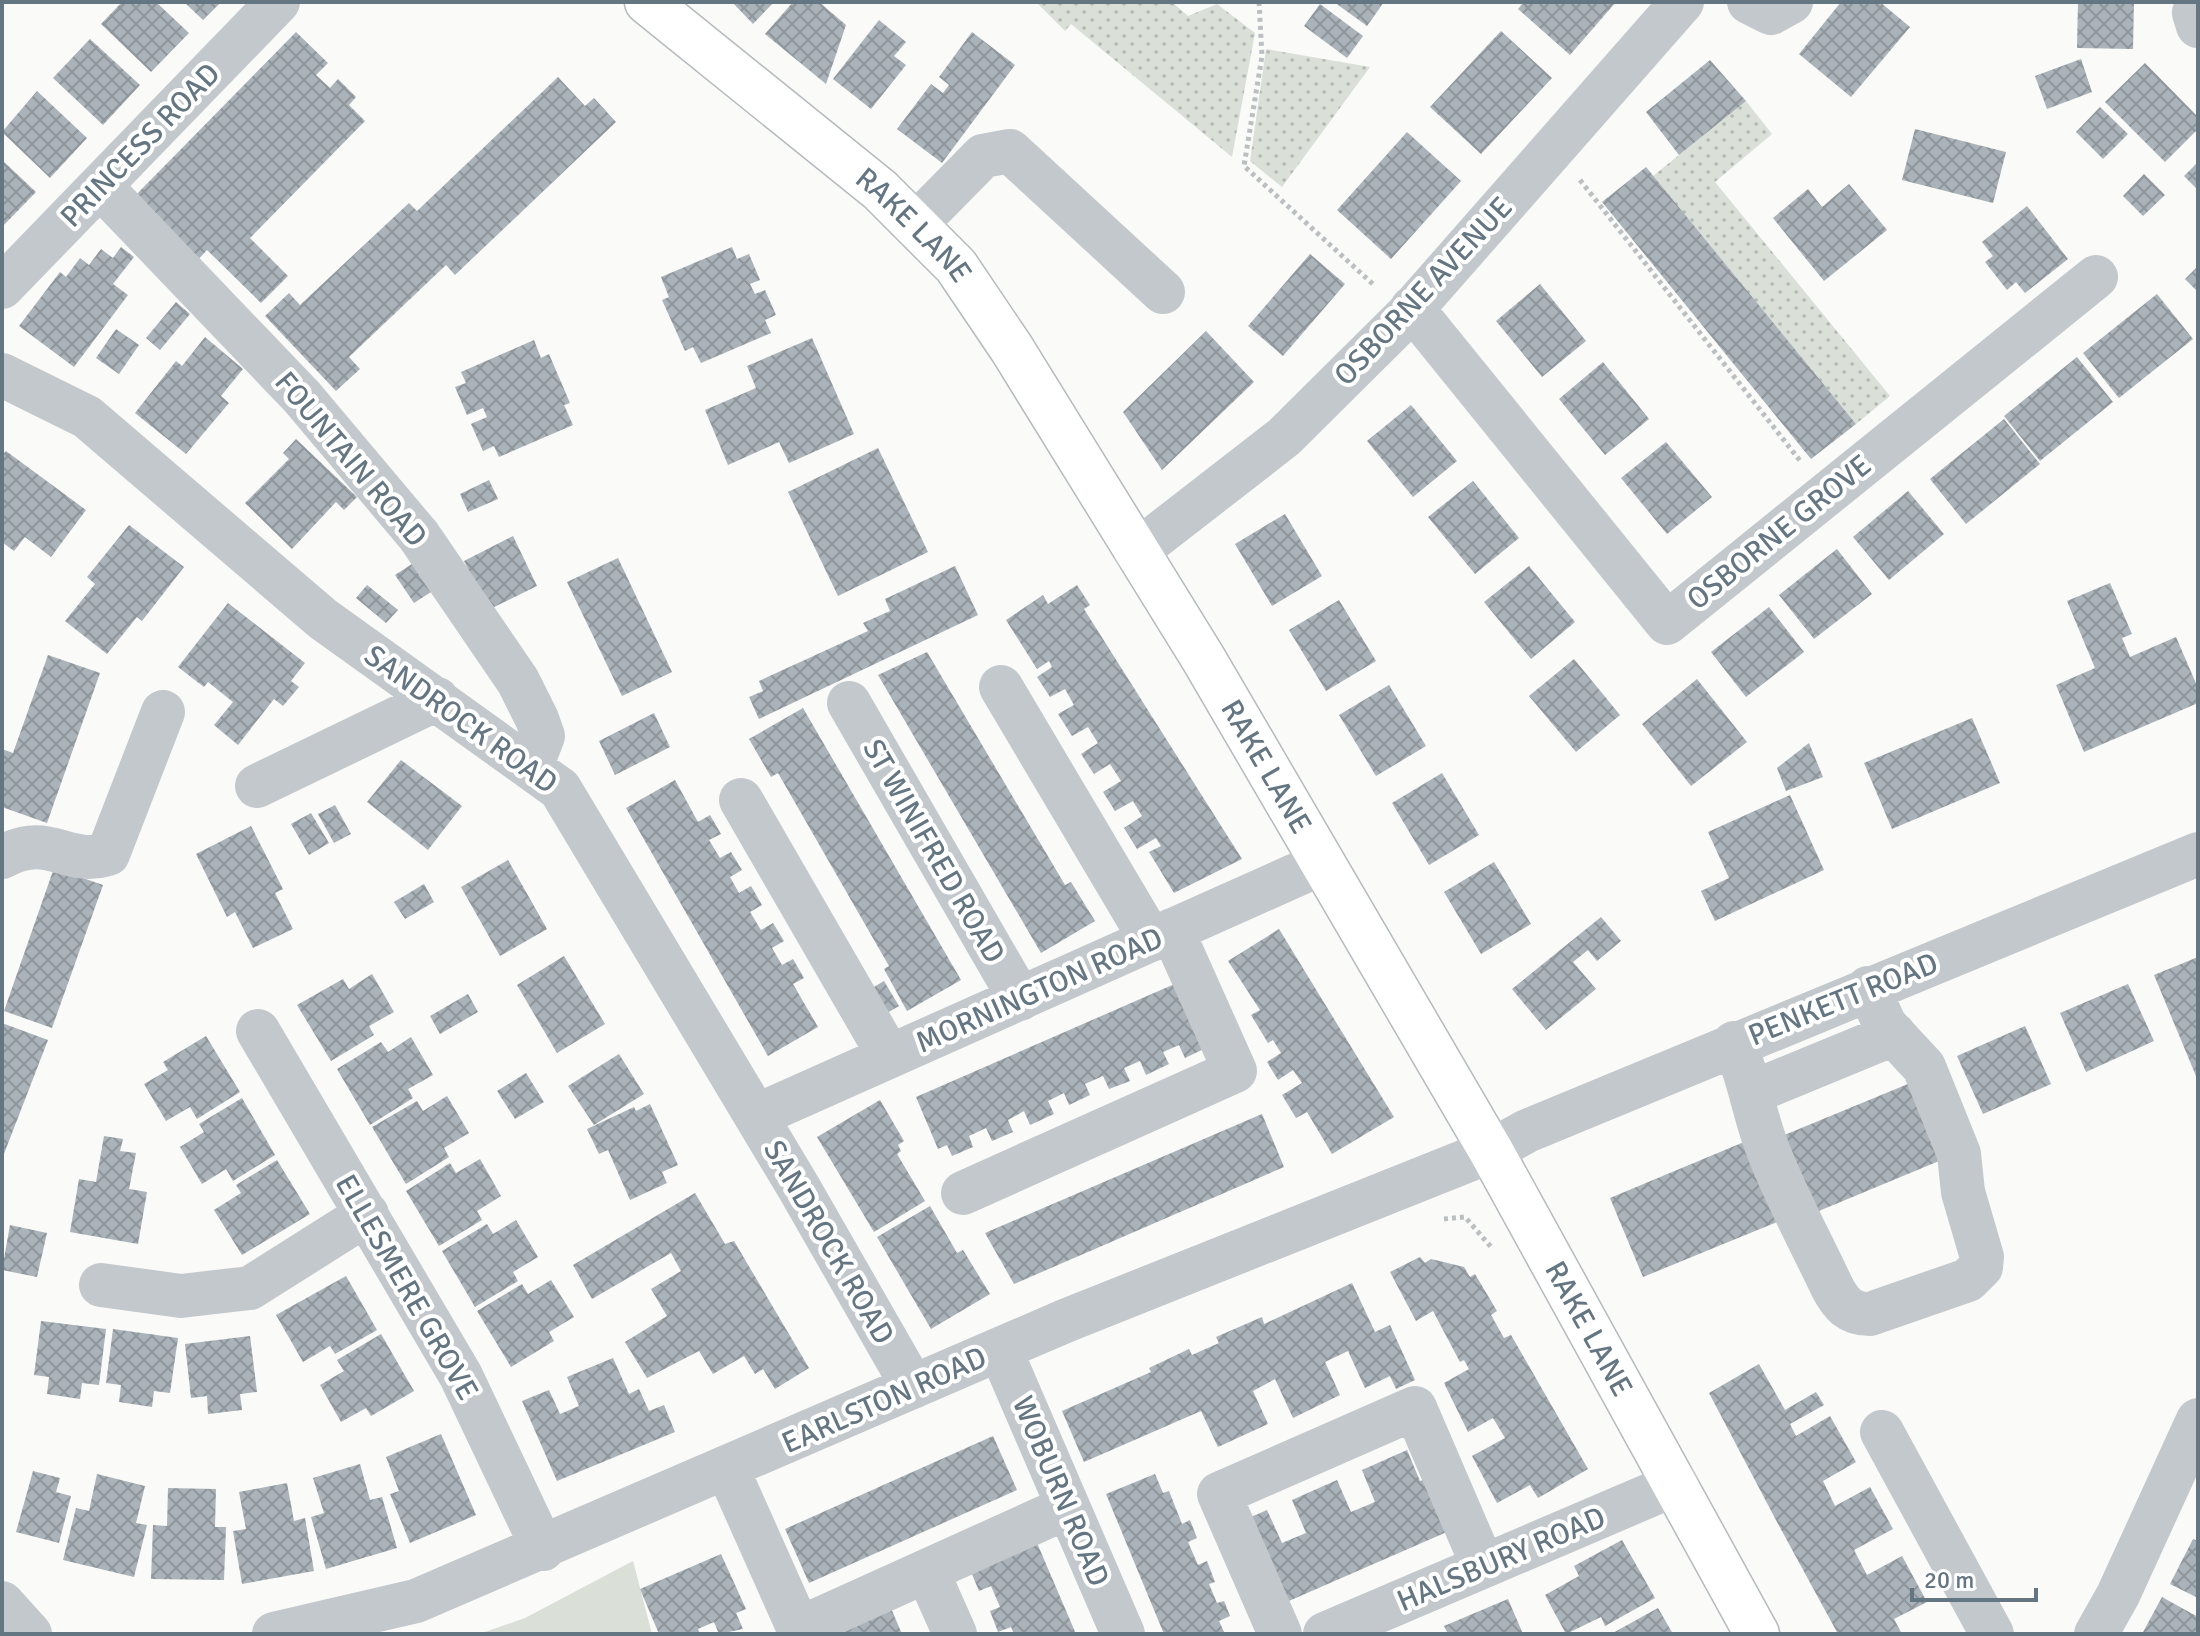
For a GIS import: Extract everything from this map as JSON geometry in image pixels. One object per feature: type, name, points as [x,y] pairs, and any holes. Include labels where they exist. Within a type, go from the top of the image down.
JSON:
[{"type":"main road","name":"RAKE LANE","points":[[647,2],[880,190],[956,266],[1136,552],[1323,863],[1491,1151],[1757,1634]]},
{"type":"street","name":"PRINCESS ROAD","points":[[2,287],[278,2]]},
{"type":"street","name":"OSBORNE AVENUE","points":[[1136,552],[1284,437],[1409,312],[1682,2]]},
{"type":"street","points":[[1749,2],[1771,13],[1791,2]]},
{"type":"street","points":[[2198,7],[2194,13],[2198,26]]},
{"type":"street","points":[[915,225],[983,156],[1010,151],[1163,292]]},
{"type":"street","name":"FOUNTAIN ROAD","points":[[100,186],[302,397],[419,536],[518,681],[537,719],[543,736],[531,767]]},
{"type":"street","name":"OSBORNE GROVE","points":[[1409,312],[1667,623],[2096,277]]},
{"type":"street","name":"SANDROCK ROAD","points":[[2,375],[87,417],[323,619],[560,789],[581,819],[913,1387]]},
{"type":"street","points":[[963,1193],[1235,1071],[1161,935],[1001,687]]},
{"type":"street","points":[[257,786],[437,699]]},
{"type":"street","name":"ST WINIFRED ROAD","points":[[849,703],[1020,999]]},
{"type":"street","points":[[2,857],[19,848],[45,846],[89,860],[108,854],[163,712]]},
{"type":"street","points":[[741,800],[889,1056]]},
{"type":"street","name":"PENKETT ROAD","points":[[1491,1151],[1527,1131],[1734,1043],[2198,854]]},
{"type":"street","name":"MORNINGTON ROAD","points":[[756,1116],[1323,863]]},
{"type":"street","points":[[1734,1043],[1753,1092],[1758,1123],[1769,1153],[1832,1287],[1845,1307],[1856,1314],[1870,1314],[1968,1280],[1981,1267],[1982,1257],[1963,1192],[1959,1154],[1924,1067],[1885,1025],[1868,988]]},
{"type":"street","name":"ELLESMERE GROVE","points":[[258,1031],[461,1376],[543,1549]]},
{"type":"street","points":[[1753,1092],[1894,1034]]},
{"type":"street","name":"EARLSTON ROAD","points":[[274,1634],[416,1601],[543,1549],[1000,1349],[1491,1151]]},
{"type":"street","points":[[101,1285],[181,1296],[250,1288],[367,1214]]},
{"type":"street","name":"WOBURN ROAD","points":[[1000,1349],[1123,1634]]},
{"type":"street","points":[[1280,1634],[1219,1494],[1415,1408],[1483,1566]]},
{"type":"street","points":[[2096,1634],[2118,1595],[2198,1420]]},
{"type":"street","points":[[1882,1432],[1992,1634]]},
{"type":"street","points":[[727,1468],[800,1632],[1068,1507]]},
{"type":"street","name":"HALSBURY ROAD","points":[[1325,1634],[1676,1484]]},
{"type":"street","points":[[927,1571],[955,1634]]},
{"type":"street","points":[[2,1603],[30,1634]]},
{"type":"path","points":[[1259,2],[1262,56],[1244,166],[1409,312]]},
{"type":"path","points":[[1554,148],[1827,494]]},
{"type":"shaded area","points":[[1036,2],[1172,2],[1188,16],[1217,4],[1255,33],[1232,157],[1071,24],[1065,31]]},
{"type":"shaded area","points":[[1266,49],[1370,67],[1282,187],[1250,161]]},
{"type":"shaded area","points":[[1746,101],[1772,134],[1715,182],[1890,396],[1856,424],[1653,176]]},
{"type":"shaded area","points":[[633,1561],[652,1634],[479,1634],[525,1618]]},
{"type":"building","points":[[122,2],[156,2],[189,33],[151,72],[101,24]]},
{"type":"building","points":[[184,2],[221,2],[203,20]]},
{"type":"building","points":[[732,2],[774,2],[753,24]]},
{"type":"building","points":[[793,2],[819,2],[846,25],[826,84],[765,34]]},
{"type":"building","points":[[1334,2],[1384,2],[1367,26]]},
{"type":"building","points":[[1524,2],[1616,2],[1570,55],[1518,9]]},
{"type":"building","points":[[1841,2],[1880,2],[1910,27],[1851,97],[1799,54]]},
{"type":"building","points":[[2078,2],[2134,2],[2133,49],[2077,48]]},
{"type":"building","points":[[1320,4],[1363,36],[1347,58],[1304,26]]},
{"type":"building","points":[[879,20],[906,42],[894,56],[906,65],[871,109],[833,79]]},
{"type":"building","points":[[1501,31],[1552,78],[1481,154],[1430,107]]},
{"type":"building","points":[[296,32],[328,63],[316,75],[330,88],[338,79],[356,97],[349,105],[365,121],[250,238],[288,276],[261,303],[207,250],[195,263],[131,200]]},
{"type":"building","points":[[972,32],[1015,65],[942,163],[897,129],[931,84],[943,93],[949,85],[939,77]]},
{"type":"building","points":[[90,39],[140,85],[103,125],[53,78]]},
{"type":"building","points":[[2081,59],[2092,92],[2047,109],[2035,76]]},
{"type":"building","points":[[1710,60],[1746,101],[1679,155],[1646,112]]},
{"type":"building","points":[[2145,63],[2198,117],[2198,129],[2165,162],[2105,102]]},
{"type":"building","points":[[558,77],[585,106],[594,98],[616,122],[455,275],[446,265],[349,357],[360,369],[336,391],[265,316],[289,293],[300,305],[409,203],[417,211]]},
{"type":"building","points":[[37,91],[87,138],[50,178],[2,132]]},
{"type":"building","points":[[2100,107],[2128,134],[2103,159],[2076,132]]},
{"type":"building","points":[[1915,129],[2006,152],[1993,203],[1902,180]]},
{"type":"building","points":[[1407,132],[1461,181],[1391,259],[1337,210]]},
{"type":"building","points":[[2,160],[36,192],[2,227]]},
{"type":"building","points":[[2198,162],[2198,190],[2184,176]]},
{"type":"building","points":[[1646,167],[1856,424],[1811,459],[1602,202]]},
{"type":"building","points":[[2144,174],[2165,195],[2143,216],[2123,196]]},
{"type":"building","points":[[1849,184],[1887,230],[1824,281],[1773,218],[1808,189],[1822,207]]},
{"type":"building","points":[[2027,206],[2068,259],[2025,293],[2016,282],[2007,290],[1985,262],[1993,256],[1982,242]]},
{"type":"building","points":[[121,247],[134,257],[113,284],[128,295],[74,367],[19,326],[60,272],[66,277],[80,258],[89,265],[101,249],[113,258]]},
{"type":"building","points":[[732,247],[737,259],[749,254],[760,280],[750,284],[755,294],[765,290],[776,315],[765,320],[771,333],[701,363],[693,347],[685,351],[662,300],[669,297],[661,277]]},
{"type":"building","points":[[1310,254],[1345,284],[1283,356],[1248,326]]},
{"type":"building","points":[[2198,266],[2198,292],[2185,279]]},
{"type":"building","points":[[1540,284],[1586,341],[1542,377],[1496,321]]},
{"type":"building","points":[[2157,294],[2193,339],[2119,398],[2083,353]]},
{"type":"building","points":[[176,302],[190,314],[160,350],[146,338]]},
{"type":"building","points":[[116,329],[139,345],[119,374],[96,358]]},
{"type":"building","points":[[1206,331],[1254,382],[1162,470],[1123,412]]},
{"type":"building","points":[[205,337],[243,369],[221,396],[229,403],[186,454],[135,413],[176,361],[182,366]]},
{"type":"building","points":[[812,338],[854,434],[789,463],[779,442],[728,465],[705,410],[756,388],[747,366]]},
{"type":"building","points":[[534,340],[541,358],[549,354],[570,403],[564,405],[573,425],[499,457],[494,446],[483,451],[471,424],[487,417],[483,408],[467,415],[455,387],[466,383],[461,372]]},
{"type":"building","points":[[2077,357],[2113,402],[2040,461],[2004,416]]},
{"type":"building","points":[[1603,362],[1649,419],[1605,455],[1559,399]]},
{"type":"building","points":[[1411,405],[1457,461],[1413,497],[1367,441]]},
{"type":"building","points":[[2004,419],[2040,464],[1966,524],[1930,479]]},
{"type":"building","points":[[296,439],[357,497],[344,510],[336,502],[292,549],[245,503],[289,459],[283,453]]},
{"type":"building","points":[[1666,442],[1712,497],[1667,534],[1621,478]]},
{"type":"building","points":[[878,448],[928,552],[838,596],[788,492]]},
{"type":"building","points":[[6,451],[86,510],[51,557],[25,537],[14,551],[2,542],[2,455]]},
{"type":"building","points":[[489,480],[498,499],[468,512],[460,494]]},
{"type":"building","points":[[1473,481],[1519,538],[1475,574],[1428,517]]},
{"type":"building","points":[[1908,491],[1944,534],[1889,580],[1853,537]]},
{"type":"building","points":[[1285,514],[1322,576],[1272,606],[1235,544]]},
{"type":"building","points":[[129,525],[184,567],[142,621],[137,617],[107,654],[65,621],[95,584],[87,577]]},
{"type":"building","points":[[513,536],[537,586],[488,610],[464,561]]},
{"type":"building","points":[[1837,549],[1872,594],[1814,639],[1779,595]]},
{"type":"building","points":[[618,558],[672,672],[622,696],[567,582]]},
{"type":"building","points":[[412,564],[431,592],[414,603],[395,575]]},
{"type":"building","points":[[955,566],[978,615],[759,719],[749,697],[763,691],[759,681],[868,631],[863,623],[890,611],[885,599]]},
{"type":"building","points":[[1529,566],[1575,622],[1531,659],[1484,602]]},
{"type":"building","points":[[2110,583],[2132,634],[2122,638],[2130,657],[2176,637],[2198,688],[2198,703],[2084,752],[2056,685],[2095,668],[2067,601]]},
{"type":"building","points":[[367,585],[398,610],[386,623],[356,598]]},
{"type":"building","points":[[1077,585],[1090,605],[1084,609],[1242,859],[1174,893],[1149,852],[1161,846],[1156,838],[1137,849],[1124,828],[1142,816],[1133,801],[1115,811],[1103,792],[1121,781],[1110,764],[1094,774],[1081,754],[1098,743],[1088,727],[1072,736],[1058,714],[1074,705],[1065,689],[1050,697],[1037,677],[1052,667],[1049,661],[1037,669],[1006,620],[1043,595],[1048,604]]},
{"type":"building","points":[[1339,600],[1376,661],[1326,691],[1289,630]]},
{"type":"building","points":[[228,603],[305,663],[291,681],[299,687],[283,706],[274,699],[238,745],[214,725],[233,702],[208,682],[204,687],[178,667]]},
{"type":"building","points":[[1769,607],[1804,652],[1746,697],[1711,652]]},
{"type":"building","points":[[927,652],[1065,885],[1071,882],[1095,921],[1041,953],[878,675]]},
{"type":"building","points":[[48,655],[100,673],[47,823],[2,807],[2,749],[13,753]]},
{"type":"building","points":[[1574,659],[1620,715],[1576,752],[1529,696]]},
{"type":"building","points":[[1697,679],[1747,742],[1691,786],[1642,724]]},
{"type":"building","points":[[1389,685],[1426,746],[1376,776],[1339,715]]},
{"type":"building","points":[[803,708],[961,980],[907,1011],[884,969],[889,966],[778,773],[771,777],[749,739]]},
{"type":"building","points":[[654,713],[670,747],[615,775],[599,741]]},
{"type":"building","points":[[1972,718],[2000,783],[1892,829],[1864,763]]},
{"type":"building","points":[[1809,743],[1823,777],[1786,791],[1777,768]]},
{"type":"building","points":[[401,760],[462,806],[428,850],[367,802]]},
{"type":"building","points":[[1442,773],[1479,835],[1429,865],[1392,803]]},
{"type":"building","points":[[675,780],[698,822],[710,815],[721,834],[709,840],[720,858],[731,852],[742,870],[730,877],[739,893],[751,886],[762,905],[750,912],[761,930],[773,923],[784,941],[772,948],[782,965],[793,959],[804,978],[793,984],[818,1027],[768,1056],[626,808]]},
{"type":"building","points":[[1790,795],[1824,870],[1715,921],[1701,891],[1729,878],[1708,832]]},
{"type":"building","points":[[335,805],[351,834],[334,843],[318,814]]},
{"type":"building","points":[[311,813],[329,843],[309,855],[291,824]]},
{"type":"building","points":[[251,826],[283,889],[275,893],[293,929],[253,948],[235,912],[227,917],[196,854]]},
{"type":"building","points":[[508,860],[547,929],[500,956],[461,887]]},
{"type":"building","points":[[1494,862],[1531,924],[1481,954],[1444,892]]},
{"type":"building","points":[[54,868],[103,885],[52,1028],[4,1011]]},
{"type":"building","points":[[424,884],[434,902],[405,919],[394,902]]},
{"type":"building","points":[[1601,917],[1621,941],[1597,961],[1588,950],[1573,962],[1596,989],[1546,1030],[1512,989]]},
{"type":"building","points":[[1279,929],[1394,1117],[1332,1154],[1307,1112],[1296,1118],[1282,1095],[1302,1083],[1293,1070],[1278,1080],[1267,1062],[1281,1053],[1273,1040],[1268,1043],[1251,1015],[1260,1010],[1228,961]]},
{"type":"building","points":[[564,956],[605,1024],[557,1053],[517,985]]},
{"type":"building","points":[[2198,957],[2198,1075],[2196,1076],[2154,975]]},
{"type":"building","points":[[372,974],[394,1012],[369,1026],[374,1035],[331,1061],[297,1005],[343,979],[349,989]]},
{"type":"building","points":[[1186,979],[1206,1048],[1185,1058],[1179,1045],[1163,1052],[1169,1064],[1146,1075],[1140,1061],[1124,1068],[1130,1081],[1109,1089],[1103,1076],[1085,1084],[1090,1095],[1069,1105],[1064,1093],[1048,1101],[1054,1114],[1030,1125],[1024,1111],[1008,1120],[1013,1132],[992,1141],[986,1128],[969,1136],[973,1147],[952,1156],[947,1145],[938,1149],[916,1097]]},
{"type":"building","points":[[884,981],[899,1006],[882,1016],[867,991]]},
{"type":"building","points":[[2128,984],[2154,1041],[2086,1072],[2060,1013]]},
{"type":"building","points":[[468,994],[478,1012],[440,1034],[430,1016]]},
{"type":"building","points":[[2,1023],[48,1040],[2,1159]]},
{"type":"building","points":[[2025,1026],[2051,1084],[1983,1114],[1957,1056]]},
{"type":"building","points":[[206,1036],[240,1092],[197,1119],[190,1107],[166,1121],[144,1084],[168,1070],[163,1062]]},
{"type":"building","points":[[411,1037],[433,1075],[408,1089],[413,1098],[370,1125],[337,1069],[381,1042],[388,1052]]},
{"type":"building","points":[[619,1054],[644,1094],[594,1125],[568,1086]]},
{"type":"building","points":[[526,1073],[544,1102],[515,1119],[497,1091]]},
{"type":"building","points":[[1920,1079],[1951,1156],[1814,1213],[1782,1136]]},
{"type":"building","points":[[447,1096],[469,1133],[444,1148],[449,1157],[406,1184],[372,1127],[417,1101],[423,1111]]},
{"type":"building","points":[[242,1098],[275,1155],[233,1181],[226,1169],[202,1184],[180,1147],[204,1132],[199,1124]]},
{"type":"building","points":[[880,1100],[904,1141],[898,1145],[901,1151],[897,1154],[925,1201],[874,1232],[817,1137]]},
{"type":"building","points":[[650,1104],[678,1165],[662,1172],[667,1183],[630,1200],[608,1150],[599,1154],[587,1129],[634,1107],[636,1111]]},
{"type":"building","points":[[1262,1114],[1284,1167],[1014,1284],[985,1233]]},
{"type":"building","points":[[104,1136],[123,1139],[120,1151],[136,1153],[129,1189],[147,1192],[138,1244],[70,1232],[79,1179],[96,1182]]},
{"type":"building","points":[[1744,1142],[1777,1222],[1643,1277],[1610,1198]]},
{"type":"building","points":[[480,1159],[501,1196],[477,1211],[482,1220],[439,1246],[406,1191],[450,1163],[456,1173]]},
{"type":"building","points":[[277,1160],[310,1214],[242,1255],[214,1210],[241,1193],[236,1185]]},
{"type":"building","points":[[695,1193],[725,1244],[734,1241],[809,1368],[775,1389],[763,1369],[755,1374],[744,1356],[713,1374],[699,1351],[647,1378],[625,1342],[667,1316],[651,1289],[681,1271],[671,1253],[592,1299],[573,1265]]},
{"type":"building","points":[[930,1206],[957,1253],[963,1250],[990,1294],[931,1329],[877,1237]]},
{"type":"building","points":[[516,1220],[538,1257],[513,1272],[518,1281],[475,1307],[442,1251],[487,1224],[493,1234]]},
{"type":"building","points":[[10,1225],[47,1233],[37,1277],[2,1270]]},
{"type":"building","points":[[1420,1257],[1425,1263],[1431,1259],[1464,1267],[1470,1277],[1475,1274],[1497,1311],[1491,1315],[1504,1338],[1511,1335],[1588,1469],[1538,1498],[1530,1485],[1497,1503],[1472,1456],[1505,1438],[1493,1418],[1468,1432],[1444,1383],[1469,1369],[1464,1360],[1460,1362],[1433,1311],[1416,1321],[1390,1272]]},
{"type":"building","points":[[346,1276],[377,1330],[335,1354],[330,1346],[303,1362],[276,1315]]},
{"type":"building","points":[[551,1280],[574,1317],[549,1332],[554,1341],[511,1367],[477,1311],[522,1284],[528,1294]]},
{"type":"building","points":[[1352,1283],[1375,1332],[1390,1325],[1415,1380],[1396,1389],[1390,1376],[1365,1388],[1348,1351],[1325,1362],[1340,1395],[1293,1418],[1275,1379],[1253,1391],[1268,1424],[1218,1447],[1201,1411],[1084,1462],[1062,1411],[1151,1372],[1149,1368],[1189,1349],[1192,1355],[1219,1343],[1216,1337],[1262,1317],[1264,1324]]},
{"type":"building","points":[[41,1321],[106,1329],[99,1385],[82,1383],[80,1399],[47,1394],[49,1377],[34,1375]]},
{"type":"building","points":[[113,1329],[178,1338],[170,1393],[154,1391],[152,1407],[119,1402],[121,1385],[106,1383]]},
{"type":"building","points":[[381,1334],[414,1391],[371,1416],[366,1408],[341,1422],[320,1385],[344,1371],[337,1360]]},
{"type":"building","points":[[250,1336],[257,1392],[240,1394],[242,1410],[208,1414],[207,1396],[191,1398],[185,1344]]},
{"type":"building","points":[[613,1358],[629,1394],[639,1389],[649,1411],[664,1405],[675,1432],[557,1481],[522,1401],[549,1390],[560,1414],[579,1406],[567,1377]]},
{"type":"building","points":[[1759,1364],[1785,1410],[1816,1392],[1824,1405],[1790,1424],[1796,1436],[1830,1416],[1856,1462],[1823,1481],[1835,1506],[1870,1487],[1893,1529],[1854,1550],[1867,1575],[1902,1556],[1927,1602],[1894,1619],[1902,1634],[1838,1634],[1777,1522],[1709,1393]]},
{"type":"building","points":[[441,1434],[476,1515],[410,1543],[390,1494],[399,1491],[386,1457]]},
{"type":"building","points":[[993,1436],[1017,1490],[809,1583],[785,1529]]},
{"type":"building","points":[[1407,1450],[1420,1481],[1434,1476],[1456,1528],[1282,1604],[1244,1520],[1267,1510],[1282,1543],[1306,1533],[1292,1500],[1337,1480],[1351,1512],[1375,1502],[1362,1470]]},
{"type":"building","points":[[360,1464],[370,1500],[382,1497],[397,1548],[326,1569],[311,1517],[324,1513],[313,1478]]},
{"type":"building","points":[[33,1471],[60,1478],[56,1492],[71,1496],[59,1543],[16,1532]]},
{"type":"building","points":[[97,1474],[145,1486],[136,1523],[147,1525],[134,1577],[63,1560],[76,1508],[89,1511]]},
{"type":"building","points":[[1155,1474],[1163,1493],[1169,1491],[1182,1524],[1190,1520],[1197,1538],[1188,1542],[1198,1565],[1207,1561],[1215,1582],[1209,1584],[1217,1603],[1224,1601],[1230,1616],[1219,1621],[1225,1634],[1164,1634],[1106,1494]]},
{"type":"building","points":[[287,1483],[294,1521],[305,1518],[314,1571],[242,1584],[233,1531],[246,1529],[239,1492]]},
{"type":"building","points":[[168,1488],[216,1489],[215,1527],[226,1527],[224,1580],[151,1579],[153,1525],[167,1526]]},
{"type":"building","points":[[1034,1536],[1076,1634],[1014,1634],[1011,1627],[998,1632],[990,1611],[1000,1607],[991,1586],[979,1591],[971,1572]]},
{"type":"building","points":[[2193,1539],[2198,1541],[2198,1598],[2170,1584]]},
{"type":"building","points":[[1622,1540],[1655,1598],[1605,1626],[1601,1617],[1566,1634],[1545,1595],[1579,1576],[1574,1566]]},
{"type":"building","points":[[721,1554],[746,1609],[736,1613],[743,1629],[719,1634],[714,1622],[698,1629],[700,1634],[659,1634],[640,1589]]},
{"type":"building","points":[[2162,1597],[2198,1617],[2198,1634],[2142,1634]]},
{"type":"building","points":[[887,1599],[902,1634],[839,1634]]},
{"type":"building","points":[[1508,1599],[1523,1634],[1448,1634],[1444,1626]]},
{"type":"building","points":[[1658,1608],[1673,1634],[1611,1634]]}]
